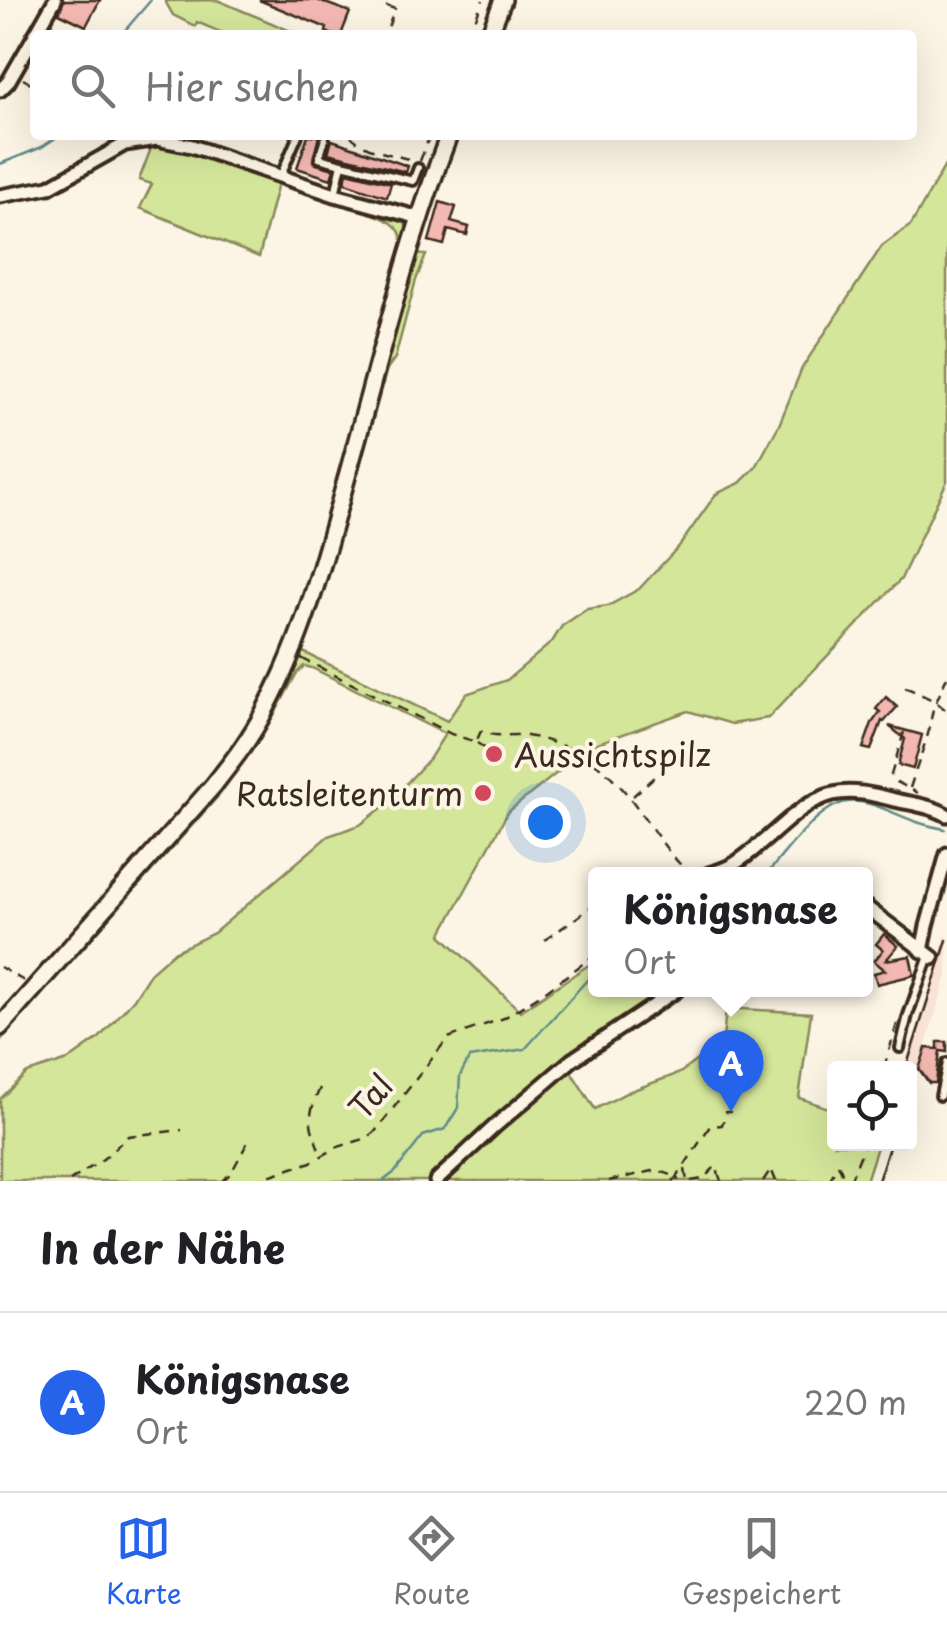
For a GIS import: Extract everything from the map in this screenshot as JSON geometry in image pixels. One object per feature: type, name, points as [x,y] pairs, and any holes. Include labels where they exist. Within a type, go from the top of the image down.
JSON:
[{"type":"main road","points":[[491,30],[504,0]]},
{"type":"main road","points":[[0,1027],[201,800],[238,755],[265,711],[290,653],[333,526],[420,218],[447,140]]},
{"type":"street","points":[[38,30],[55,0]]},
{"type":"street","points":[[0,90],[30,44]]},
{"type":"street","points":[[0,196],[49,186],[125,144],[167,140],[335,195],[420,218]]},
{"type":"street","points":[[727,867],[802,811],[833,794],[872,795],[947,815]]},
{"type":"street","points":[[928,955],[927,926],[947,854]]},
{"type":"street","points":[[873,912],[928,955]]},
{"type":"street","points":[[901,934],[927,926]]},
{"type":"street","points":[[436,1181],[572,1060],[666,997]]},
{"type":"lane","points":[[280,177],[296,140]]},
{"type":"lane","points":[[325,140],[318,158],[413,182],[418,168]]},
{"type":"lane","points":[[335,195],[342,164]]},
{"type":"lane","points":[[900,1048],[928,955]]},
{"type":"lane","points":[[940,1096],[947,1063]]},
{"type":"path","points":[[369,0],[395,9],[387,30]]},
{"type":"path","points":[[471,30],[483,0]]},
{"type":"path","points":[[13,74],[30,83]]},
{"type":"path","points":[[353,140],[413,160],[421,160],[428,140]]},
{"type":"path","points":[[290,653],[494,754]]},
{"type":"path","points":[[910,788],[936,700],[947,677]]},
{"type":"path","points":[[905,687],[936,700],[947,711]]},
{"type":"path","points":[[476,742],[481,731],[494,737],[527,736],[571,749],[600,765],[632,797],[660,844],[683,867]]},
{"type":"path","points":[[904,732],[890,775],[926,797]]},
{"type":"path","points":[[632,797],[685,749]]},
{"type":"path","points":[[545,940],[588,910]]},
{"type":"path","name":"Tal","points":[[253,1181],[374,1133],[448,1038],[504,1018],[588,960]]},
{"type":"path","points":[[0,966],[35,988]]},
{"type":"path","points":[[320,1088],[310,1112],[322,1156]]},
{"type":"path","points":[[609,1181],[656,1170],[676,1180],[712,1125],[722,1125],[726,1112],[732,1112]]},
{"type":"path","points":[[70,1181],[128,1136],[182,1130]]},
{"type":"path","points":[[222,1181],[250,1140]]},
{"type":"path","points":[[850,1181],[862,1151]]},
{"type":"path","points":[[828,1181],[838,1165],[844,1181]]},
{"type":"path","points":[[684,1168],[689,1181],[703,1179],[716,1166],[721,1181]]},
{"type":"path","points":[[763,1181],[771,1169],[776,1181]]},
{"type":"shaded area","points":[[947,933],[947,976],[917,1073],[917,1061],[906,1061]]},
{"type":"green space","points":[[217,0],[288,30],[215,30],[197,22],[195,26],[173,15],[165,1]]},
{"type":"green space","points":[[153,143],[279,179],[259,257],[140,208],[152,184],[139,180]]},
{"type":"green space","points":[[947,162],[947,481],[901,579],[768,718],[732,724],[688,711],[592,745],[508,812],[441,935],[520,1011],[588,965],[588,997],[658,997],[601,1035],[431,1181],[0,1181],[0,1099],[27,1073],[68,1060],[99,1038],[134,999],[151,972],[174,952],[214,933],[328,836],[360,825],[388,803],[430,758],[445,734],[304,666],[221,793],[0,1041],[0,1035],[218,790],[282,693],[297,664],[297,652],[415,254],[426,255],[301,651],[447,721],[466,694],[507,680],[552,642],[562,626],[587,609],[608,606],[639,589],[680,545],[716,494],[740,483],[756,467],[779,425],[802,368],[882,246],[911,225]]},
{"type":"green space","points":[[288,182],[400,218],[409,237],[309,588],[275,678],[233,753],[215,774],[252,715],[285,646],[319,544],[403,249],[400,232],[388,221],[361,209],[284,187]]},
{"type":"green space","points":[[205,785],[34,980],[30,978]]},
{"type":"green space","points":[[726,1008],[811,1013],[799,1098],[827,1108],[827,1151],[876,1151],[866,1181],[441,1181],[568,1067],[595,1109],[680,1073],[723,1040]]},
{"type":"building","points":[[64,0],[100,0],[86,26],[59,13]]},
{"type":"building","points":[[259,0],[317,0],[350,12],[343,30],[327,28]]},
{"type":"building","points":[[306,140],[318,140],[313,161],[334,169],[331,179],[297,168]]},
{"type":"building","points":[[332,140],[408,166],[406,172],[328,153]]},
{"type":"building","points":[[347,172],[391,183],[387,197],[345,183]]},
{"type":"building","points":[[440,202],[456,207],[451,222],[469,227],[467,235],[448,230],[444,245],[429,241]]},
{"type":"building","points":[[886,697],[897,707],[882,721],[871,750],[863,748],[880,712],[876,709]]},
{"type":"building","points":[[889,726],[922,735],[913,769],[898,765],[905,739]]},
{"type":"building","points":[[884,934],[898,946],[886,960],[910,956],[914,975],[877,984],[874,973],[885,970],[874,961],[883,950],[876,944]]},
{"type":"building","points":[[938,1042],[947,1042],[947,1052],[940,1051],[936,1083],[929,1083],[919,1069],[926,1048],[938,1049]]},
{"type":"waterway","points":[[125,30],[151,0]]},
{"type":"waterway","points":[[0,164],[52,140]]},
{"type":"waterway","points":[[773,867],[814,821],[847,802],[873,805],[945,829]]},
{"type":"waterway","points":[[383,1181],[423,1136],[445,1129],[458,1108],[460,1076],[469,1058],[525,1049],[588,980]]},
{"type":"railway","points":[[908,1061],[947,940]]},
{"type":"railway","points":[[878,1181],[888,1151]]},
{"type":"place","name":"Aussichtspilz","points":[[494,754]]},
{"type":"place","name":"Ratsleitenturm","points":[[483,793]]},
{"type":"place","name":"Königsnase","points":[[731,1112]]}]
